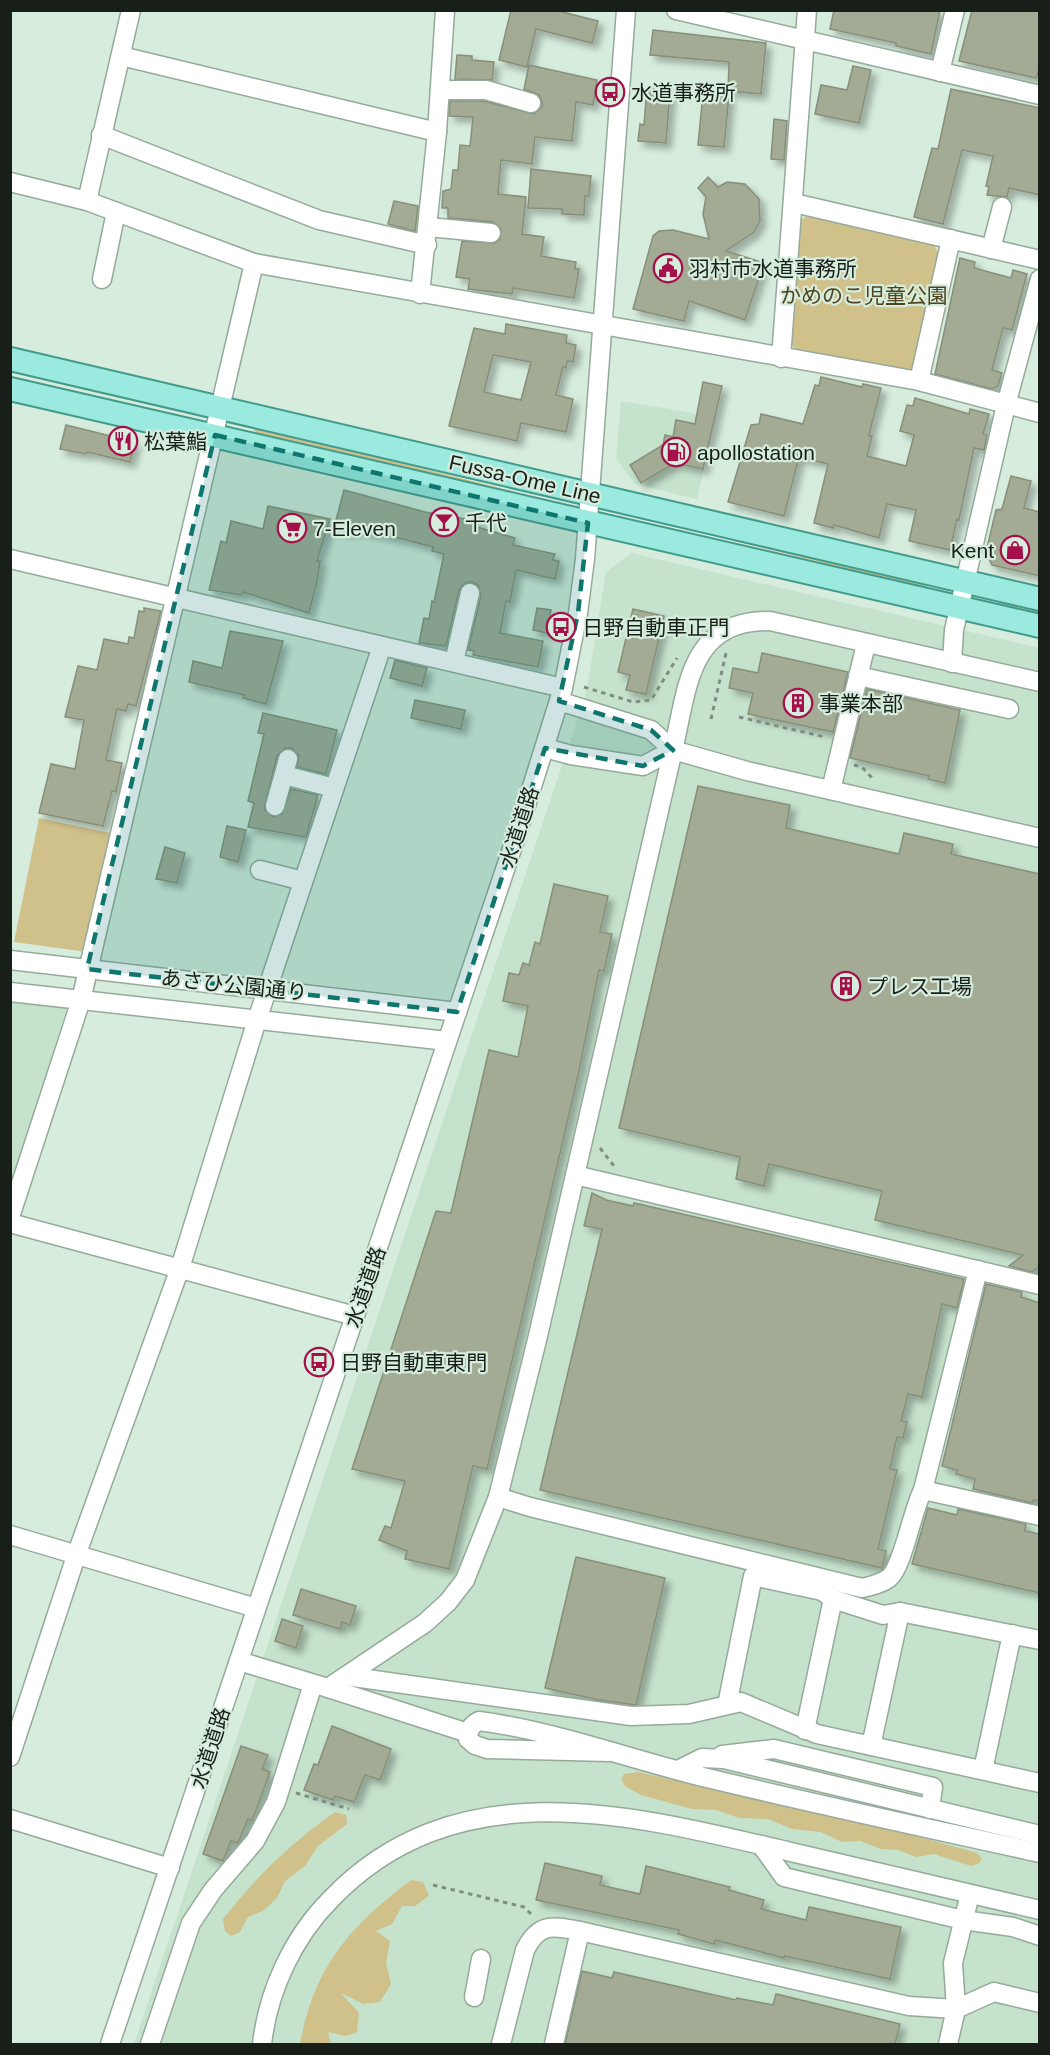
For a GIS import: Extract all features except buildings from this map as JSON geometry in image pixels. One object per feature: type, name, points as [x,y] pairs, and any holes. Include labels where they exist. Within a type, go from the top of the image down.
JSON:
[{"type":"main road","name":"Fussa-Ome Line","points":[[10,358],[1040,599]]},
{"type":"main road","name":"Fussa-Ome Line","points":[[10,388],[1040,626]]},
{"type":"street","points":[[87,201],[131,10]]},
{"type":"street","points":[[420,294],[428,236],[445,10]]},
{"type":"street","name":"水道道路","points":[[110,2044],[457,1012],[561,695],[578,613],[588,523],[626,10]]},
{"type":"street","points":[[676,10],[805,42],[1040,95]]},
{"type":"street","points":[[781,357],[807,10]]},
{"type":"street","points":[[939,72],[955,10]]},
{"type":"street","points":[[120,56],[437,132]]},
{"type":"street","points":[[440,90],[486,90],[531,103]]},
{"type":"street","points":[[101,135],[319,220],[428,236],[491,234]]},
{"type":"street","points":[[10,182],[87,201],[254,263],[602,327],[919,381],[1040,413]]},
{"type":"street","points":[[794,203],[1040,260]]},
{"type":"street","points":[[992,249],[1002,207]]},
{"type":"street","points":[[102,279],[116,212]]},
{"type":"street","points":[[919,381],[951,239]]},
{"type":"street","points":[[10,1217],[81,999],[254,263]]},
{"type":"street","points":[[952,663],[960,607],[1006,405],[1040,279]]},
{"type":"street","points":[[10,559],[454,662],[561,695],[651,730],[673,750],[831,790],[1040,838]]},
{"type":"street","points":[[454,662],[470,593]]},
{"type":"street","points":[[150,2044],[191,1923],[213,1890],[255,1841],[267,1822],[321,1686],[346,1676],[425,1623],[448,1602],[465,1580],[498,1497],[673,750],[693,669],[703,648],[711,638],[739,624],[770,621],[1040,682]]},
{"type":"street","points":[[831,790],[866,644]]},
{"type":"street","points":[[10,1757],[77,1553],[180,1268],[256,1020],[382,646]]},
{"type":"street","points":[[858,676],[1009,709]]},
{"type":"street","points":[[544,748],[571,755],[643,766],[673,750]]},
{"type":"street","points":[[275,806],[286,767],[334,788]]},
{"type":"street","points":[[260,870],[303,881]]},
{"type":"street","name":"あさひ公園通り","points":[[10,960],[268,988],[457,1012]]},
{"type":"street","name":"あさひ公園通り","points":[[10,992],[447,1041]]},
{"type":"street","points":[[575,1175],[1040,1285]]},
{"type":"street","points":[[10,1223],[355,1316]]},
{"type":"street","points":[[498,1497],[530,1507],[862,1588],[889,1578],[897,1567],[914,1507],[923,1490],[978,1270]]},
{"type":"street","points":[[923,1490],[1040,1516]]},
{"type":"street","points":[[10,1534],[256,1608]]},
{"type":"street","points":[[727,1705],[753,1576],[822,1591],[833,1599],[883,1615],[900,1612],[1040,1640]]},
{"type":"street","points":[[805,1730],[833,1599]]},
{"type":"street","points":[[872,1746],[900,1612]]},
{"type":"street","points":[[982,1770],[1012,1634]]},
{"type":"street","points":[[239,1661],[468,1733]]},
{"type":"street","points":[[346,1676],[631,1716],[690,1714],[741,1702],[805,1730],[1040,1783]]},
{"type":"street","points":[[609,1752],[487,1749],[475,1745],[468,1739],[468,1733],[472,1725],[479,1721],[510,1726],[678,1770],[1040,1853]]},
{"type":"street","points":[[678,1770],[702,1758],[774,1749],[933,1787],[930,1809]]},
{"type":"street","points":[[712,1757],[1040,1834]]},
{"type":"street","points":[[262,2044],[273,1996],[290,1954],[312,1918],[348,1881],[385,1852],[422,1833],[474,1818],[528,1812],[578,1812],[693,1829],[1040,1910]]},
{"type":"street","points":[[10,1819],[170,1868]]},
{"type":"street","points":[[761,1845],[784,1876],[963,1920],[1013,1927],[1040,1936]]},
{"type":"street","points":[[948,2044],[956,2008],[953,1963],[970,1894]]},
{"type":"street","points":[[501,2044],[525,1950],[532,1936],[544,1928],[580,1931],[909,2006],[956,2008],[994,1992],[1040,2003]]},
{"type":"street","points":[[554,2044],[580,1931]]},
{"type":"street","points":[[474,1997],[481,1959]]},
{"type":"path","points":[[711,719],[726,652]]},
{"type":"path","points":[[584,687],[633,702],[651,699],[659,690]]},
{"type":"path","points":[[739,717],[835,740]]},
{"type":"path","points":[[846,764],[862,767],[881,788]]},
{"type":"path","points":[[281,1788],[349,1809]]},
{"type":"path","points":[[433,1885],[524,1906],[544,1928]]},
{"type":"highlighted area","points":[[215,435],[588,523],[578,613],[559,701],[651,730],[673,750],[643,766],[545,748],[457,1012],[87,969]]},
{"type":"shaded area","points":[[621,401],[716,417],[697,499],[635,484],[616,458]]},
{"type":"shaded area","points":[[631,553],[1039,648],[1039,2044],[134,2044],[586,694],[606,572]]},
{"type":"shaded area","points":[[11,993],[69,1000],[11,1187]]},
{"type":"green space","name":"かめのこ児童公園","points":[[808,215],[934,244],[941,261],[917,366],[910,370],[797,351],[791,344],[801,220]]},
{"type":"green space","points":[[257,427],[544,499],[256,433],[254,429]]},
{"type":"green space","points":[[633,516],[926,584],[926,585],[921,587]]},
{"type":"green space","points":[[1002,602],[1039,610],[1039,616],[1000,607]]},
{"type":"green space","points":[[39,818],[115,834],[87,952],[14,942]]},
{"type":"green space","points":[[638,1772],[898,1831],[977,1853],[982,1859],[978,1864],[971,1866],[934,1854],[916,1857],[898,1850],[881,1849],[860,1841],[842,1842],[821,1832],[792,1829],[768,1819],[739,1818],[716,1810],[692,1809],[641,1795],[625,1786],[621,1779],[624,1774]]},
{"type":"green space","points":[[335,1812],[346,1815],[347,1824],[318,1846],[305,1866],[285,1881],[277,1898],[263,1911],[248,1917],[240,1932],[231,1936],[225,1931],[223,1919],[248,1889],[289,1848]]},
{"type":"green space","points":[[411,1880],[423,1882],[429,1896],[415,1906],[402,1906],[392,1924],[376,1931],[390,1941],[386,1963],[391,1984],[380,2002],[363,2004],[341,1993],[359,2013],[357,2032],[346,2036],[328,2032],[331,2044],[300,2044],[315,1992],[338,1950],[370,1914]]},
{"type":"place","name":"水道事務所","points":[[610,92]]},
{"type":"place","name":"羽村市水道事務所","points":[[668,268]]},
{"type":"place","name":"松葉鮨","points":[[123,441]]},
{"type":"place","name":"apollostation","points":[[676,452]]},
{"type":"place","name":"千代","points":[[444,522]]},
{"type":"place","name":"7-Eleven","points":[[292,528]]},
{"type":"place","name":"Kent","points":[[1015,550]]},
{"type":"place","name":"日野自動車正門","points":[[561,627]]},
{"type":"place","name":"事業本部","points":[[798,703]]},
{"type":"place","name":"プレス工場","points":[[846,986]]},
{"type":"place","name":"日野自動車東門","points":[[319,1362]]}]
